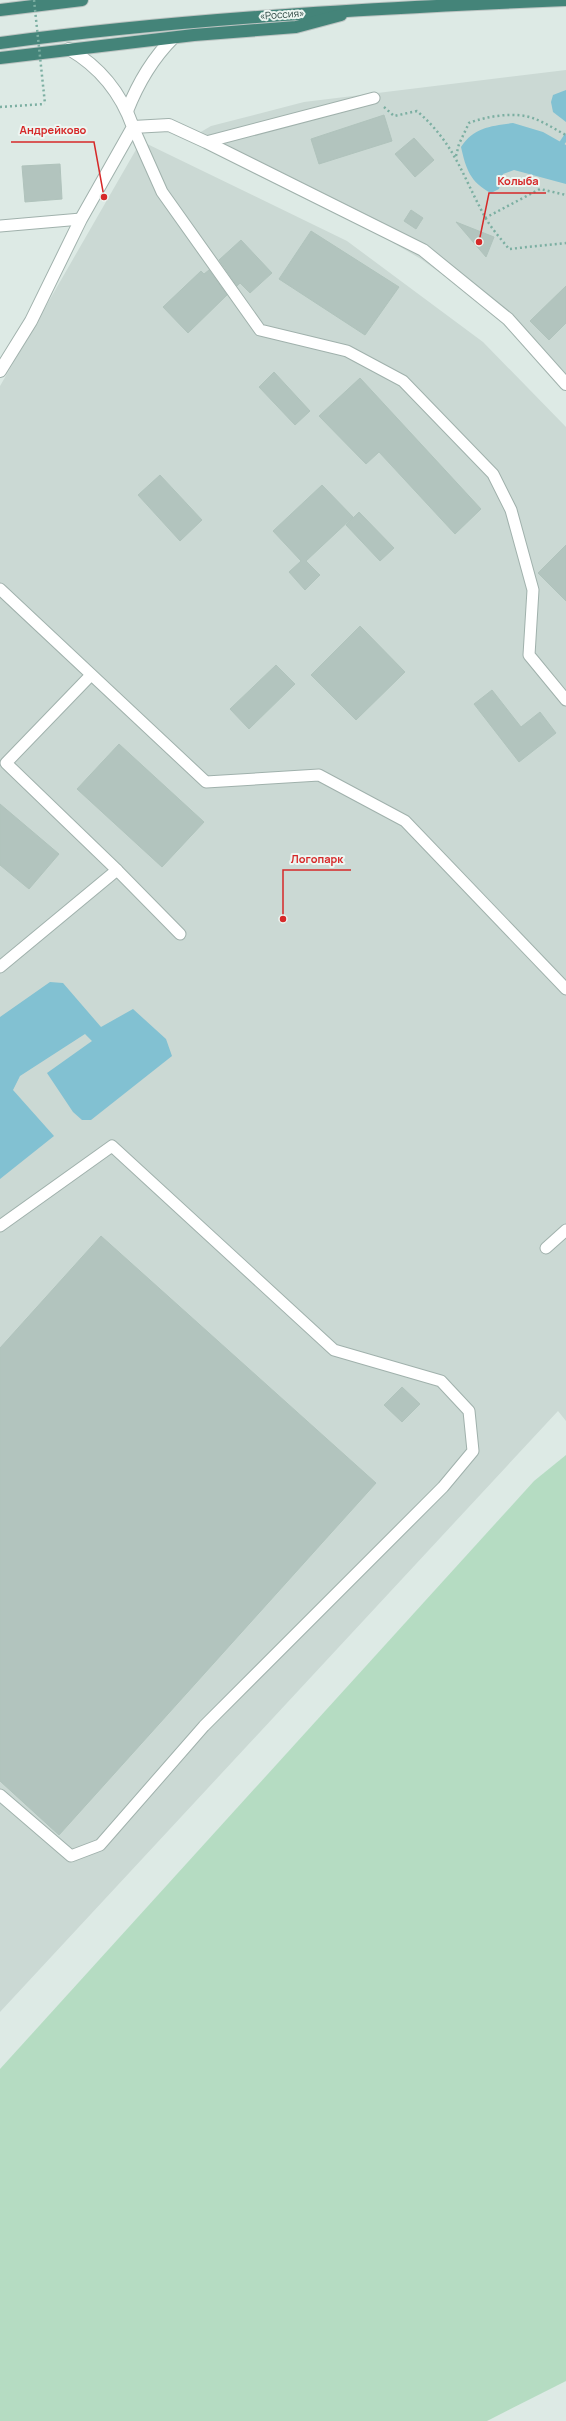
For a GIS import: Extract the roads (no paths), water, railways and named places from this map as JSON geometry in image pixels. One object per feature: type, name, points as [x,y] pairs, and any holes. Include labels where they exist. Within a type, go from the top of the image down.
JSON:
[{"type":"highway","points":[[0,10],[82,0]]},
{"type":"highway","name":"«Россия»","points":[[0,44],[193,21],[367,9],[566,0]]},
{"type":"highway","points":[[0,58],[174,38],[296,27],[367,9]]},
{"type":"street","points":[[127,111],[149,66],[174,38]]},
{"type":"street","points":[[69,49],[89,62],[103,75],[127,111],[133,127]]},
{"type":"street","points":[[133,127],[168,125],[206,142],[423,250],[508,319],[566,384]]},
{"type":"street","points":[[0,371],[31,322],[81,219],[133,127]]},
{"type":"lane","points":[[206,142],[374,98]]},
{"type":"lane","points":[[133,127],[162,192],[260,330],[347,351],[403,381],[494,474],[511,510],[533,590],[529,655],[566,700]]},
{"type":"lane","points":[[0,226],[81,219]]},
{"type":"lane","points":[[0,589],[206,782],[319,774],[405,821],[566,989]]},
{"type":"lane","points":[[91,675],[6,763],[117,870],[180,934]]},
{"type":"lane","points":[[0,967],[117,870]]},
{"type":"lane","points":[[0,1226],[112,1146],[334,1350],[441,1381],[469,1411],[474,1451],[443,1487],[204,1726],[100,1845],[71,1856],[0,1795]]},
{"type":"lane","points":[[546,1248],[566,1230]]},
{"type":"water","points":[[566,90],[566,122],[553,112],[551,102],[553,95]]},
{"type":"water","points":[[513,123],[543,132],[566,145],[566,184],[514,170],[503,174],[499,189],[491,193],[478,184],[467,168],[461,147],[466,140],[477,131]]},
{"type":"water","points":[[50,982],[63,983],[101,1027],[133,1009],[166,1039],[172,1056],[91,1120],[82,1120],[73,1112],[47,1073],[92,1041],[85,1034],[20,1076],[13,1090],[54,1136],[0,1179],[0,1017]]},
{"type":"waterway","points":[[562,143],[566,137]]},
{"type":"place","name":"Андрейково","points":[[104,197]]},
{"type":"place","name":"Колыба","points":[[479,242]]},
{"type":"place","name":"Логопарк","points":[[283,919]]}]
